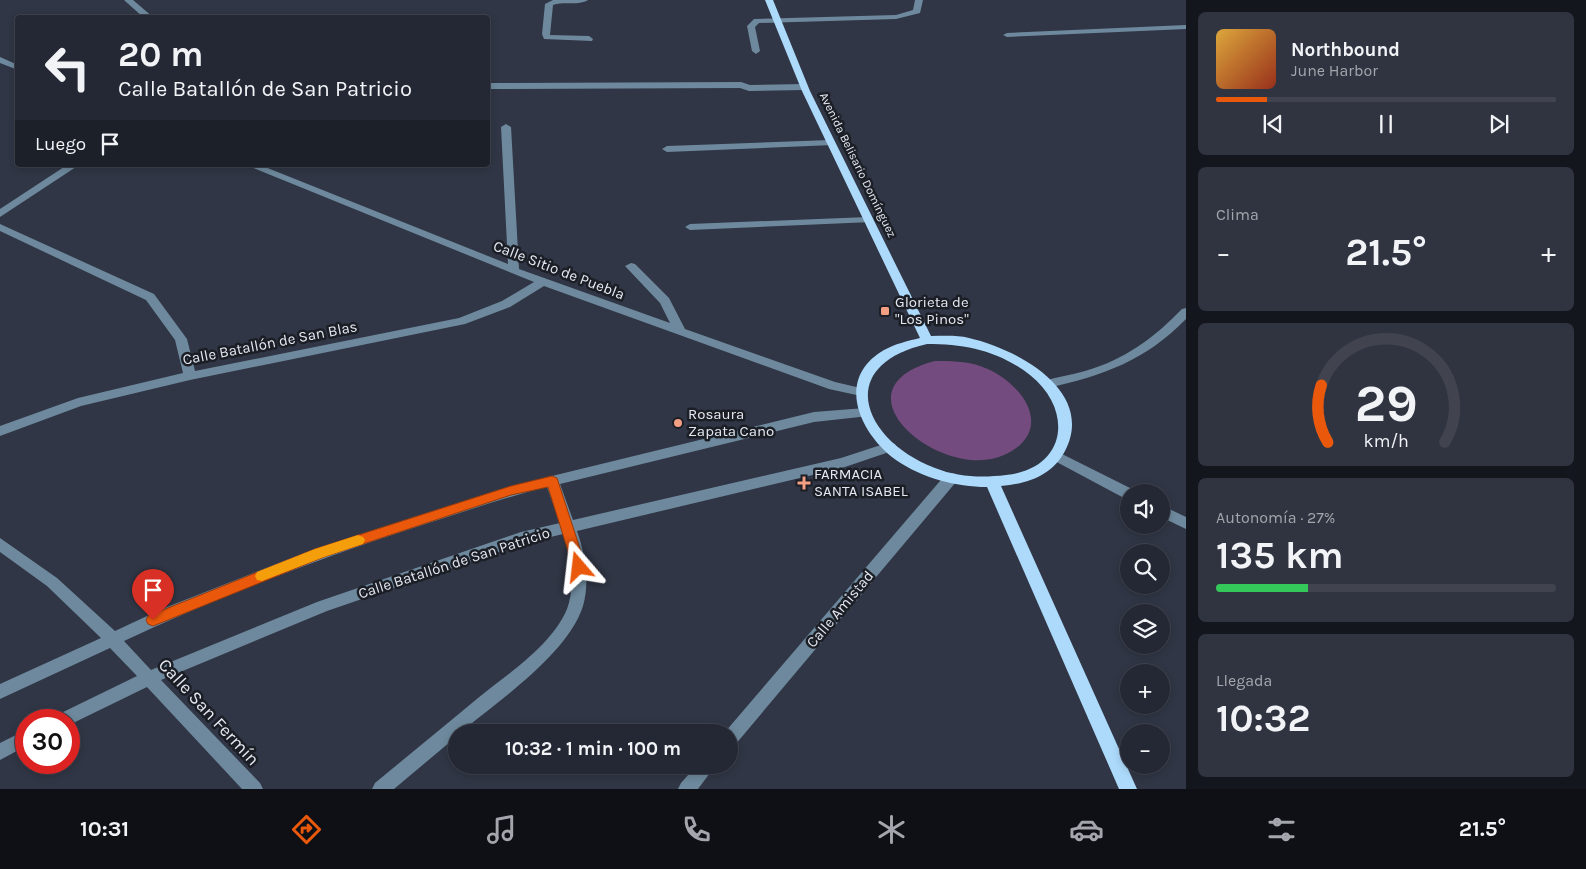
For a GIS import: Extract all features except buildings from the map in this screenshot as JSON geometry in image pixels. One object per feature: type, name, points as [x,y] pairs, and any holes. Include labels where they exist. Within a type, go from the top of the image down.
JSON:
[{"type":"main road","name":"Avenida Belisario Domínguez","points":[[769,0],[780,22],[802,83],[927,340]]},
{"type":"main road","points":[[927,340],[966,341],[997,350],[1025,365],[1048,384],[1062,408],[1066,433],[1056,456],[1040,470],[1018,479],[992,482],[951,478],[928,470],[908,460],[890,447],[875,430],[865,413],[861,392],[865,375],[876,360],[892,349],[912,342],[927,340]]},
{"type":"main road","points":[[992,482],[1128,789]]},
{"type":"street","points":[[128,0],[146,15]]},
{"type":"street","points":[[584,0],[560,0],[549,4],[546,34],[547,37],[555,39],[589,39]]},
{"type":"street","points":[[756,51],[751,26],[757,21],[780,22],[896,17],[917,11],[919,0]]},
{"type":"street","points":[[1172,28],[1183,37]]},
{"type":"street","points":[[1007,35],[1186,28]]},
{"type":"street","points":[[0,60],[15,67]]},
{"type":"street","points":[[490,86],[741,85],[749,88],[802,83]]},
{"type":"street","points":[[506,127],[514,270]]},
{"type":"street","points":[[666,148],[830,143]]},
{"type":"street","points":[[0,214],[71,167]]},
{"type":"street","name":"Calle Sitio de Puebla","points":[[256,167],[543,282],[833,386],[861,392]]},
{"type":"street","points":[[690,227],[868,220]]},
{"type":"street","points":[[0,227],[150,297],[181,339],[190,376]]},
{"type":"street","points":[[631,266],[665,302],[680,331]]},
{"type":"street","name":"Calle Batallón de San Blas","points":[[0,430],[78,402],[190,376],[461,321],[506,304],[543,282]]},
{"type":"street","points":[[1048,384],[1082,377],[1136,356],[1172,327],[1186,312]]},
{"type":"street","points":[[0,692],[112,638],[167,614],[320,553],[511,491],[814,417],[865,413]]},
{"type":"street","name":"Calle Batallón de San Patricio","points":[[80,712],[149,678],[322,606],[521,538],[842,463],[890,447]]},
{"type":"street","points":[[1056,456],[1120,489]]},
{"type":"street","name":"Calle Amistad","points":[[738,729],[951,478]]},
{"type":"street","points":[[381,789],[531,664],[554,642],[568,622],[580,586],[579,567],[552,481]]},
{"type":"street","points":[[1170,515],[1186,523]]},
{"type":"street","name":"Calle San Fermín","points":[[0,544],[52,582],[112,638],[254,789]]},
{"type":"street","points":[[0,752],[15,744]]},
{"type":"street","points":[[687,789],[700,774]]},
{"type":"shaded area","points":[[935,361],[958,362],[980,366],[995,373],[1020,393],[1028,406],[1031,419],[1029,432],[1020,445],[1004,455],[979,460],[952,456],[927,445],[906,429],[893,410],[892,391],[905,374]]},
{"type":"slow traffic","points":[[262,576],[358,540]]},
{"type":"place","name":"Glorieta de \"Los Pinos\"","points":[[885,311]]},
{"type":"place","name":"Rosaura Zapata Cano","points":[[678,423]]},
{"type":"place","name":"FARMACIA SANTA ISABEL","points":[[804,483]]},
{"type":"route","points":[[153,620],[320,553],[511,491],[552,481],[579,567]]}]
